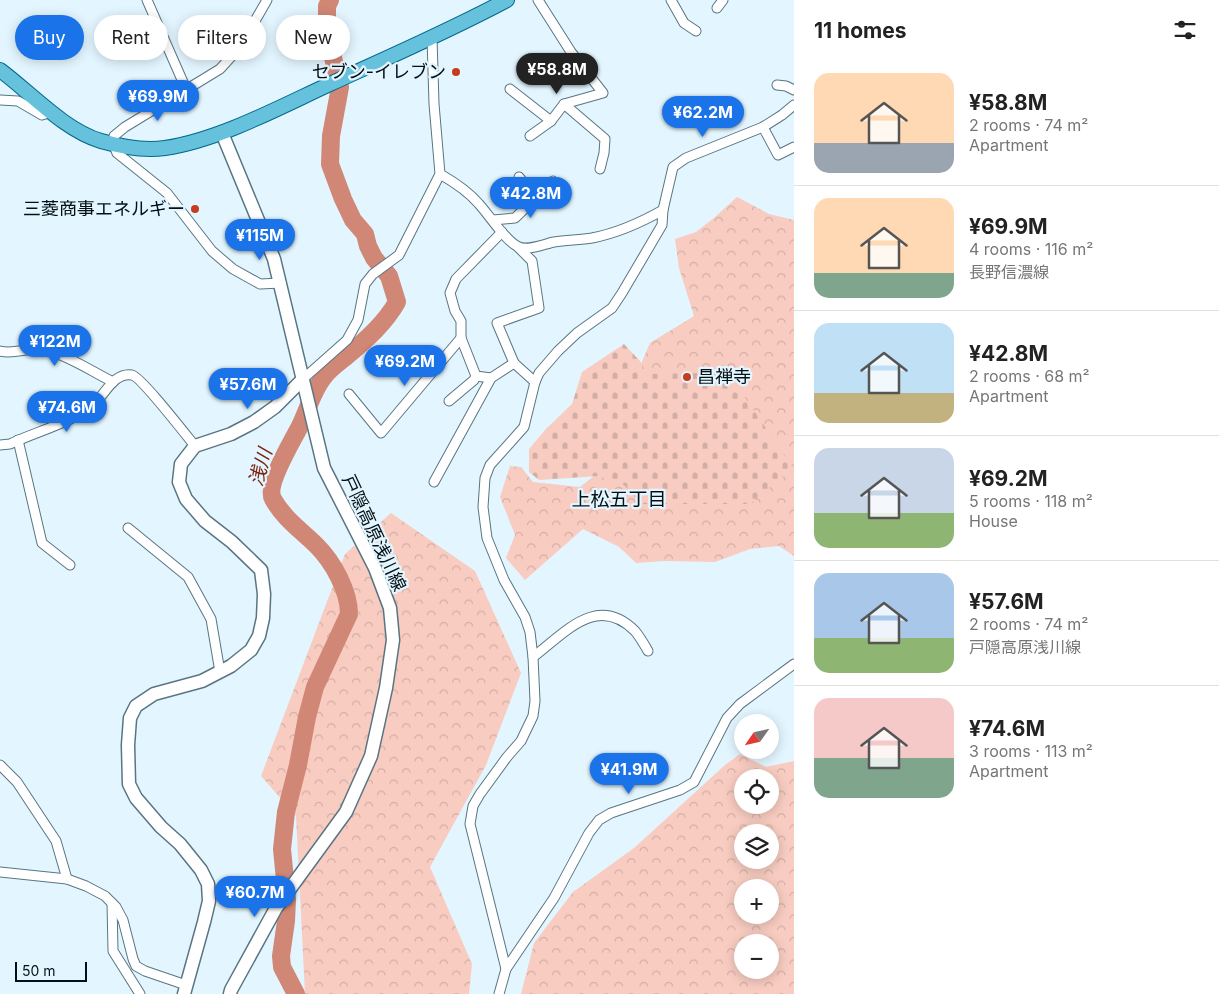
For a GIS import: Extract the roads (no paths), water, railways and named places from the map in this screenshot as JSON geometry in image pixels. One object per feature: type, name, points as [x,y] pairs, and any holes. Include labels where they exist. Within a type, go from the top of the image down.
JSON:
[{"type":"main road","points":[[0,70],[52,112],[75,128],[100,140],[112,144],[144,149],[163,148],[181,145],[222,133],[432,38],[507,0]]},
{"type":"main road","name":"戸隠高原浅川線","points":[[222,133],[274,259],[324,468],[375,568],[390,608],[393,640],[386,688],[371,756],[346,812],[276,908],[231,992]]},
{"type":"main road","points":[[185,990],[209,901],[208,884],[201,870],[180,844],[161,827],[136,798],[130,784],[128,745],[130,718],[136,706],[154,694],[202,681],[231,666],[251,650],[259,636],[263,618],[264,594],[261,570],[232,542],[205,522],[186,499],[179,482],[181,464],[196,446],[231,434],[254,422],[304,383]]},
{"type":"street","points":[[147,0],[186,89]]},
{"type":"street","points":[[267,0],[240,48],[220,69],[114,136],[112,144],[117,153],[167,193],[212,251],[233,269],[260,284],[281,283]]},
{"type":"street","points":[[530,136],[551,121],[564,104],[603,93],[571,52],[538,0]]},
{"type":"street","points":[[671,0],[684,23],[696,31]]},
{"type":"street","points":[[717,8],[723,0]]},
{"type":"street","points":[[304,383],[347,340],[358,320],[365,284],[373,274],[399,255],[440,174],[434,104],[432,38]]},
{"type":"street","points":[[777,85],[786,86],[794,90]]},
{"type":"street","points":[[510,89],[551,121]]},
{"type":"street","points":[[0,100],[18,101],[42,115],[52,112]]},
{"type":"street","points":[[564,104],[605,139],[600,169]]},
{"type":"street","points":[[506,969],[470,824],[473,806],[480,794],[521,741],[533,716],[535,701],[530,632],[525,616],[504,580],[488,538],[483,507],[485,478],[490,465],[524,427],[539,373],[577,332],[612,308],[655,238],[662,225],[663,210],[673,167],[680,161],[763,127],[782,115],[794,104]]},
{"type":"street","points":[[763,127],[778,155],[794,147]]},
{"type":"street","points":[[440,174],[472,196],[502,232],[532,261],[539,308],[497,323],[514,363],[535,382]]},
{"type":"street","points":[[519,177],[536,198]]},
{"type":"street","points":[[493,220],[515,218],[553,181]]},
{"type":"street","points":[[517,247],[526,248],[613,234],[630,228],[663,210]]},
{"type":"street","points":[[476,376],[461,338],[461,321],[450,293],[456,279],[502,232]]},
{"type":"street","points":[[349,394],[381,434],[461,338]]},
{"type":"street","points":[[0,351],[8,353],[26,349],[45,350],[66,358],[113,382]]},
{"type":"street","points":[[434,482],[491,378],[514,363]]},
{"type":"street","points":[[0,445],[10,444],[77,415],[96,402],[113,382],[123,375],[134,375],[148,387],[162,408],[196,446]]},
{"type":"street","points":[[476,376],[491,378]]},
{"type":"street","points":[[449,401],[474,380],[476,376]]},
{"type":"street","points":[[18,440],[42,543],[70,565]]},
{"type":"street","points":[[128,528],[188,578],[211,619],[220,672]]},
{"type":"street","points":[[533,657],[584,618],[598,615],[613,616],[624,623],[635,632],[648,650]]},
{"type":"street","points":[[499,994],[506,969],[554,898],[589,834],[599,820],[611,813],[680,790],[694,782],[727,718],[740,704],[794,664]]},
{"type":"street","points":[[0,765],[18,782],[56,840],[67,879]]},
{"type":"street","points":[[0,872],[67,879],[105,896],[116,907],[123,920],[136,966],[185,990]]},
{"type":"street","points":[[112,903],[112,951],[140,994]]},
{"type":"waterway","name":"浅川","points":[[296,994],[282,967],[281,956],[287,900],[282,849],[286,812],[315,687],[349,614],[346,596],[334,568],[317,546],[282,513],[273,499],[273,484],[281,462],[300,426],[319,383],[331,369],[375,330],[397,302],[389,276],[374,258],[365,234],[353,220],[330,164],[331,136],[340,87],[327,32],[327,6],[330,0]]},
{"type":"place","name":"セブン-イレブン","points":[[456,72]]},
{"type":"place","name":"三菱商事エネルギー","points":[[195,209]]},
{"type":"place","name":"昌禅寺","points":[[687,377]]},
{"type":"district","name":"上松五丁目","points":[[619,499]]}]
